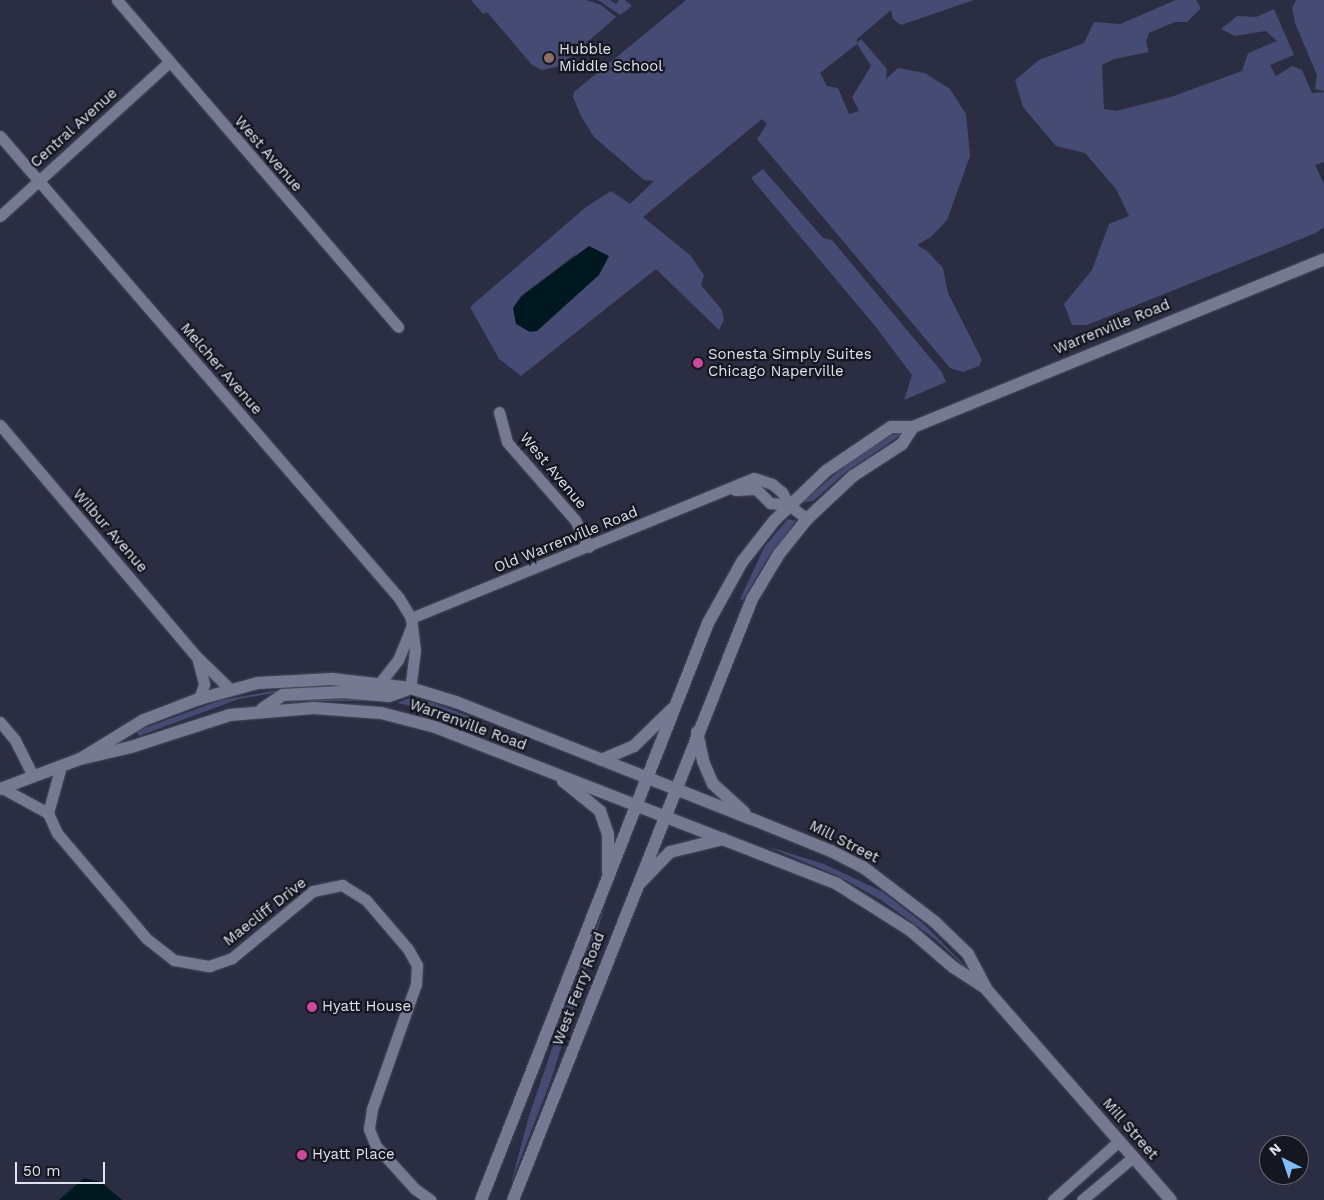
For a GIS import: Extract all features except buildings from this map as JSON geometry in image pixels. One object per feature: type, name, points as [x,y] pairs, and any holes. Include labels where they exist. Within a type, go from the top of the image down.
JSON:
[{"type":"main road","name":"Warrenville Road","points":[[1,789],[80,759],[131,747],[223,717],[260,710],[348,709],[403,718],[637,805],[717,606],[742,562],[789,505],[826,471],[867,441],[892,427],[913,427],[1324,259]]},
{"type":"main road","points":[[675,789],[752,599],[779,554],[807,519],[853,476],[902,444],[913,427]]},
{"type":"main road","name":"Warrenville Road","points":[[80,759],[144,720],[199,699],[231,690],[299,679],[410,688],[456,702],[648,779]]},
{"type":"main road","points":[[260,710],[283,695],[343,692],[389,696],[410,688]]},
{"type":"main road","points":[[601,760],[644,739],[677,704]]},
{"type":"main road","points":[[697,732],[703,760],[713,784],[752,819]]},
{"type":"main road","points":[[553,773],[600,812],[608,834],[608,878]]},
{"type":"main road","name":"Mill Street","points":[[648,779],[831,850],[882,880],[935,922],[968,954],[987,990],[1171,1200]]},
{"type":"main road","name":"West Ferry Road","points":[[513,1200],[675,789]]},
{"type":"main road","name":"Mill Street","points":[[637,805],[860,896],[910,930],[953,967],[987,990]]},
{"type":"main road","name":"West Ferry Road","points":[[482,1200],[637,805]]},
{"type":"main road","points":[[636,886],[670,852],[724,839]]},
{"type":"street","name":"West Avenue","points":[[116,0],[398,327]]},
{"type":"street","name":"Central Avenue","points":[[0,216],[169,62]]},
{"type":"street","name":"Melcher Avenue","points":[[0,136],[380,574],[411,622],[414,650],[410,688]]},
{"type":"street","name":"West Avenue","points":[[499,412],[507,442],[575,520],[589,547]]},
{"type":"street","name":"Wilbur Avenue","points":[[0,424],[197,657],[231,690]]},
{"type":"street","name":"Old Warrenville Road","points":[[411,622],[589,547],[733,490],[746,481],[762,480],[782,492],[789,505]]},
{"type":"street","points":[[789,505],[807,519]]},
{"type":"street","points":[[379,684],[398,660],[411,622]]},
{"type":"street","name":"Wilbur Avenue","points":[[197,657],[204,684],[199,699]]},
{"type":"street","points":[[0,722],[15,740],[33,776]]},
{"type":"street","points":[[1,789],[48,812],[61,766]]},
{"type":"street","name":"Maecliff Drive","points":[[48,812],[61,840],[147,939],[165,955],[186,964],[209,966],[232,958],[303,898],[324,886],[342,885],[366,900],[408,949],[418,974],[372,1109],[371,1137],[415,1189],[431,1200]]},
{"type":"street","points":[[1053,1200],[1119,1142]]},
{"type":"street","points":[[1082,1200],[1132,1157]]},
{"type":"shaded area","points":[[471,0],[586,0],[601,5],[616,17],[560,66],[542,70],[532,65],[487,12],[483,14]]},
{"type":"shaded area","points":[[598,0],[610,0],[616,4],[619,0],[625,0],[632,6],[620,15]]},
{"type":"shaded area","points":[[686,0],[974,0],[901,25],[893,19],[891,10],[857,39],[857,43],[861,39],[887,69],[886,79],[898,68],[925,73],[950,89],[966,114],[970,156],[947,220],[931,237],[917,245],[927,251],[943,268],[948,293],[982,360],[979,366],[963,372],[950,368],[757,139],[767,124],[762,119],[643,217],[690,255],[704,275],[701,285],[722,310],[724,320],[719,330],[656,269],[521,376],[499,359],[470,307],[586,207],[611,191],[630,204],[654,181],[644,180],[594,137],[582,118],[573,97],[574,92]],"holes":[[[857,44],[871,66],[852,97],[859,111],[849,114],[838,88],[827,86],[820,73]],[[576,254],[548,321],[537,331],[513,308],[521,296]]]},
{"type":"shaded area","points":[[1176,0],[1196,0],[1201,8],[1187,22],[1175,22],[1149,33],[1146,42],[1149,52],[1114,59],[1102,65],[1104,109],[1116,111],[1171,97],[1242,71],[1248,53],[1277,41],[1266,31],[1235,36],[1221,29],[1237,16],[1256,17],[1274,9],[1294,55],[1270,65],[1276,76],[1292,66],[1302,70],[1312,93],[1324,92],[1324,162],[1315,165],[1324,184],[1324,227],[1316,233],[1087,325],[1072,325],[1064,304],[1092,270],[1109,224],[1129,216],[1116,189],[1085,153],[1056,146],[1023,107],[1015,80],[1039,60],[1084,43],[1094,22],[1120,24]]},
{"type":"shaded area","points":[[1296,0],[1324,0],[1324,91],[1315,89],[1317,75],[1295,23],[1292,8]]},
{"type":"shaded area","points":[[763,169],[823,238],[832,240],[942,372],[946,382],[904,400],[912,375],[875,326],[751,178]]},
{"type":"shaded area","points":[[589,246],[609,256],[599,275],[537,331],[530,332],[516,324],[513,308],[522,296]]},
{"type":"shaded area","points":[[900,430],[901,435],[846,472],[813,501],[801,503],[853,459]]},
{"type":"shaded area","points":[[788,519],[796,521],[767,559],[743,600],[740,599],[765,546]]},
{"type":"shaded area","points":[[302,686],[335,687],[285,691],[239,699],[139,736],[136,731],[221,700]]},
{"type":"shaded area","points":[[342,695],[379,701],[288,701]]},
{"type":"shaded area","points":[[412,697],[434,703],[482,721],[397,703]]},
{"type":"shaded area","points":[[766,846],[824,864],[883,892],[924,924],[980,981],[936,940],[881,900],[838,876]]},
{"type":"shaded area","points":[[605,906],[551,1080],[511,1183],[529,1116],[575,981]]},
{"type":"shaded area","points":[[84,1178],[101,1182],[122,1200],[59,1200]]},
{"type":"place","name":"Hubble Middle School","points":[[549,58]]},
{"type":"place","name":"Sonesta Simply Suites Chicago Naperville","points":[[698,363]]},
{"type":"place","name":"Hyatt House","points":[[312,1007]]},
{"type":"place","name":"Hyatt Place","points":[[302,1155]]}]
